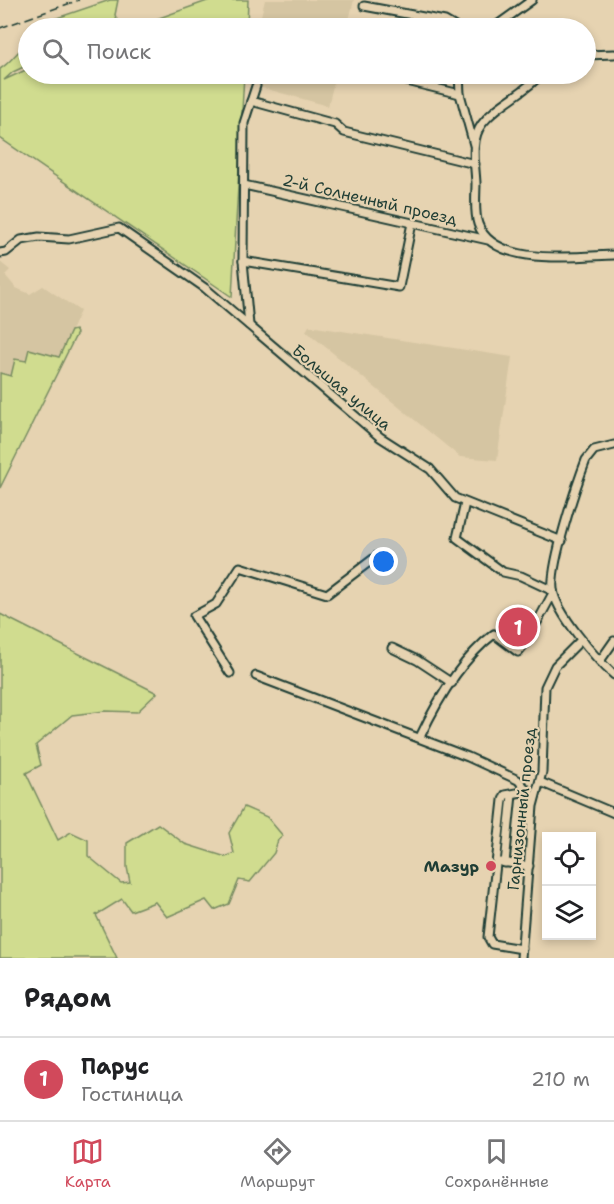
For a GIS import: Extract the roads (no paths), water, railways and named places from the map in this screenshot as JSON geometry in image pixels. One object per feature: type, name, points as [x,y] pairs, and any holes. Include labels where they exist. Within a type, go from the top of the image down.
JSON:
[{"type":"street","points":[[516,0],[521,8]]},
{"type":"street","points":[[507,18],[531,0]]},
{"type":"street","points":[[364,6],[429,18]]},
{"type":"street","points":[[596,55],[614,54]]},
{"type":"street","points":[[419,84],[460,94]]},
{"type":"street","points":[[460,84],[460,94],[474,145],[478,224],[488,240]]},
{"type":"street","points":[[474,145],[481,125],[532,84]]},
{"type":"street","points":[[249,325],[243,261],[244,123],[256,86]]},
{"type":"street","points":[[252,101],[335,124],[344,132],[475,164]]},
{"type":"street","name":"2-й Солнечный проезд","points":[[244,186],[488,240],[532,257],[614,255]]},
{"type":"street","points":[[243,261],[399,287],[412,223]]},
{"type":"street","name":"Большая улица","points":[[0,253],[6,252],[21,240],[39,237],[69,239],[118,228],[205,288],[380,437],[430,470],[455,498],[562,541]]},
{"type":"street","points":[[420,737],[431,714],[477,647],[494,634],[518,652],[527,641],[553,592],[562,541],[586,460],[594,450],[614,445]]},
{"type":"street","points":[[465,503],[457,538],[503,572],[521,576],[553,592],[581,640],[614,675]]},
{"type":"street","points":[[230,673],[194,616],[216,604],[240,567],[327,594],[377,556]]},
{"type":"street","name":"Гарнизонный проезд","points":[[521,958],[534,798],[540,782],[545,687],[555,666],[581,640]]},
{"type":"street","points":[[600,661],[614,641]]},
{"type":"street","points":[[392,648],[417,660],[452,683]]},
{"type":"street","points":[[256,676],[420,737],[518,780],[534,798]]},
{"type":"street","points":[[540,782],[614,813]]},
{"type":"street","points":[[522,949],[492,944],[488,940],[503,800],[505,795],[528,791]]},
{"type":"street","points":[[505,863],[512,795]]},
{"type":"street","points":[[497,862],[529,866]]},
{"type":"railway","points":[[28,18],[79,0]]},
{"type":"railway","points":[[0,28],[18,22]]},
{"type":"place","name":"Парус","points":[[518,627]]},
{"type":"place","name":"Мазур","points":[[491,866]]}]
